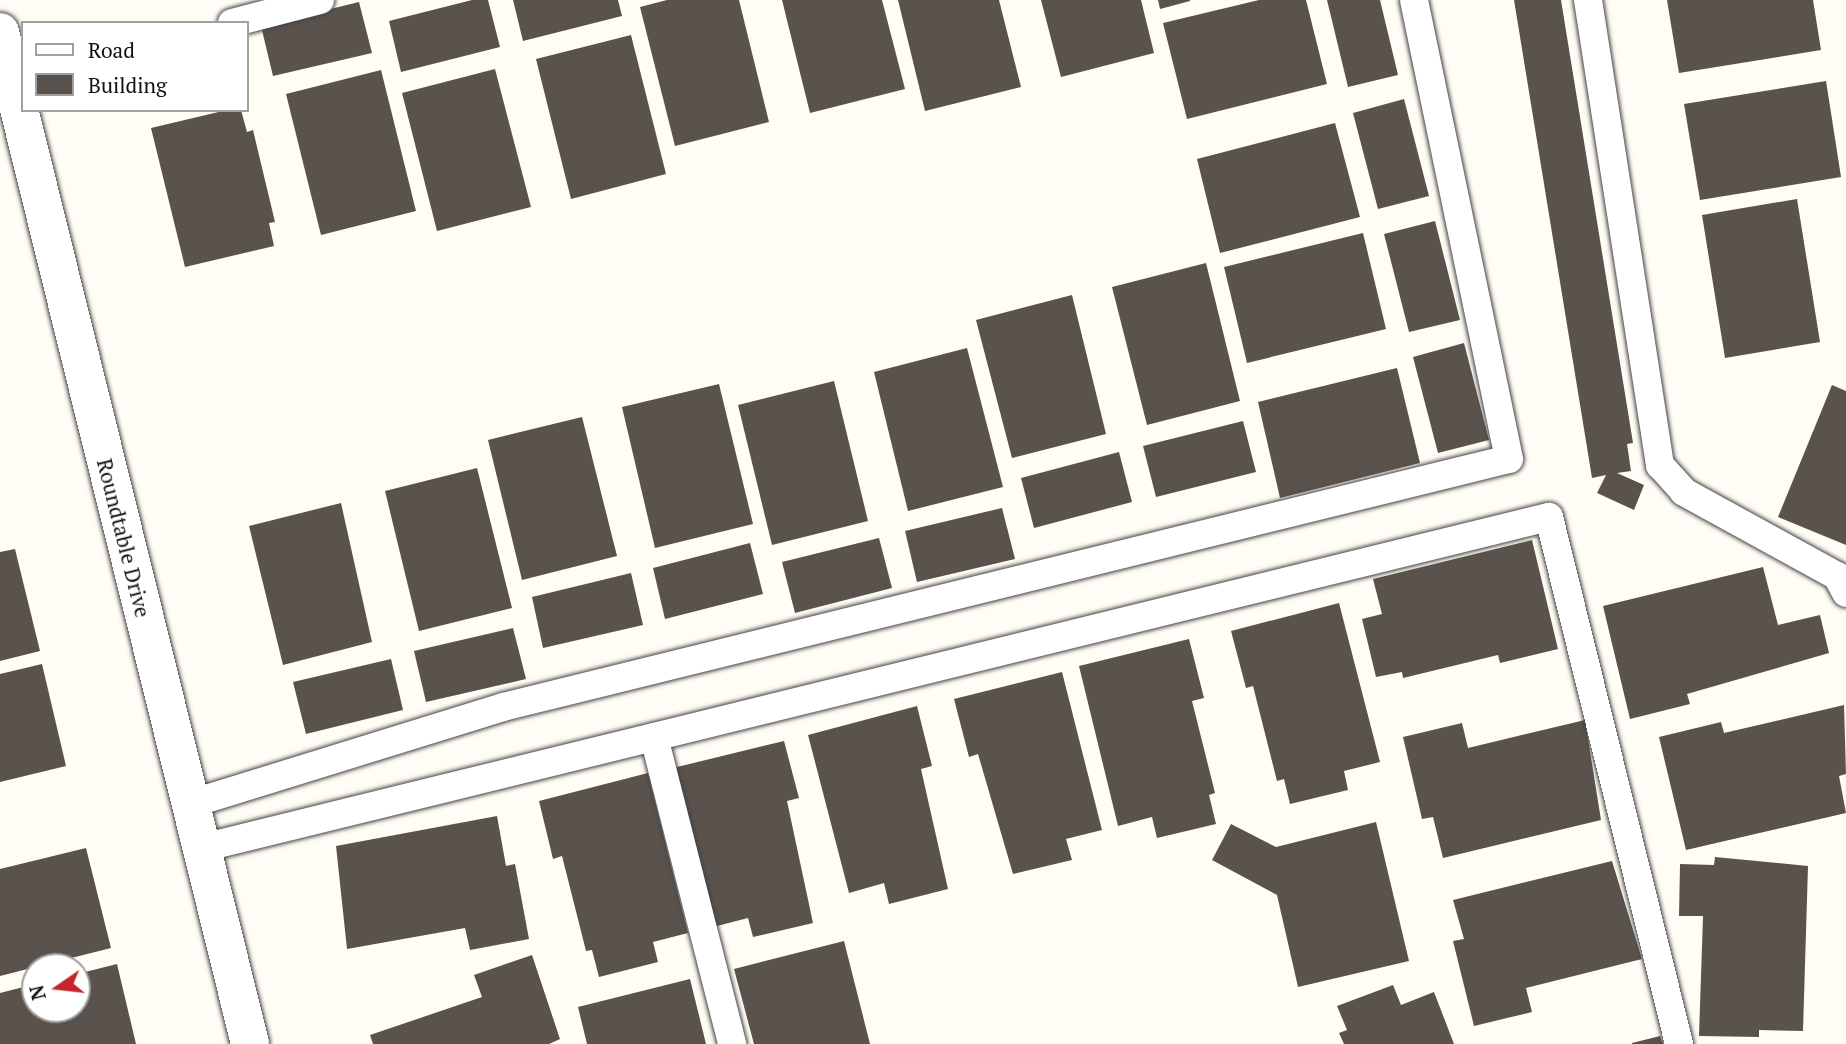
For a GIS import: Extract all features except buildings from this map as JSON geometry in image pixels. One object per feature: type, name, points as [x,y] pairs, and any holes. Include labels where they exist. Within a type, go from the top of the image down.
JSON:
[{"type":"street","name":"Roundtable Drive","points":[[7,54],[21,111]]},
{"type":"street","name":"Roundtable Drive","points":[[21,112],[250,1044]]},
{"type":"lane","points":[[240,21],[320,0]]},
{"type":"lane","points":[[190,804],[503,707],[1509,459],[1414,0]]},
{"type":"lane","points":[[1588,0],[1660,465],[1684,492],[1837,576],[1846,593]]},
{"type":"lane","points":[[202,848],[1549,517],[1679,1044]]},
{"type":"lane","points":[[654,737],[732,1044]]}]
